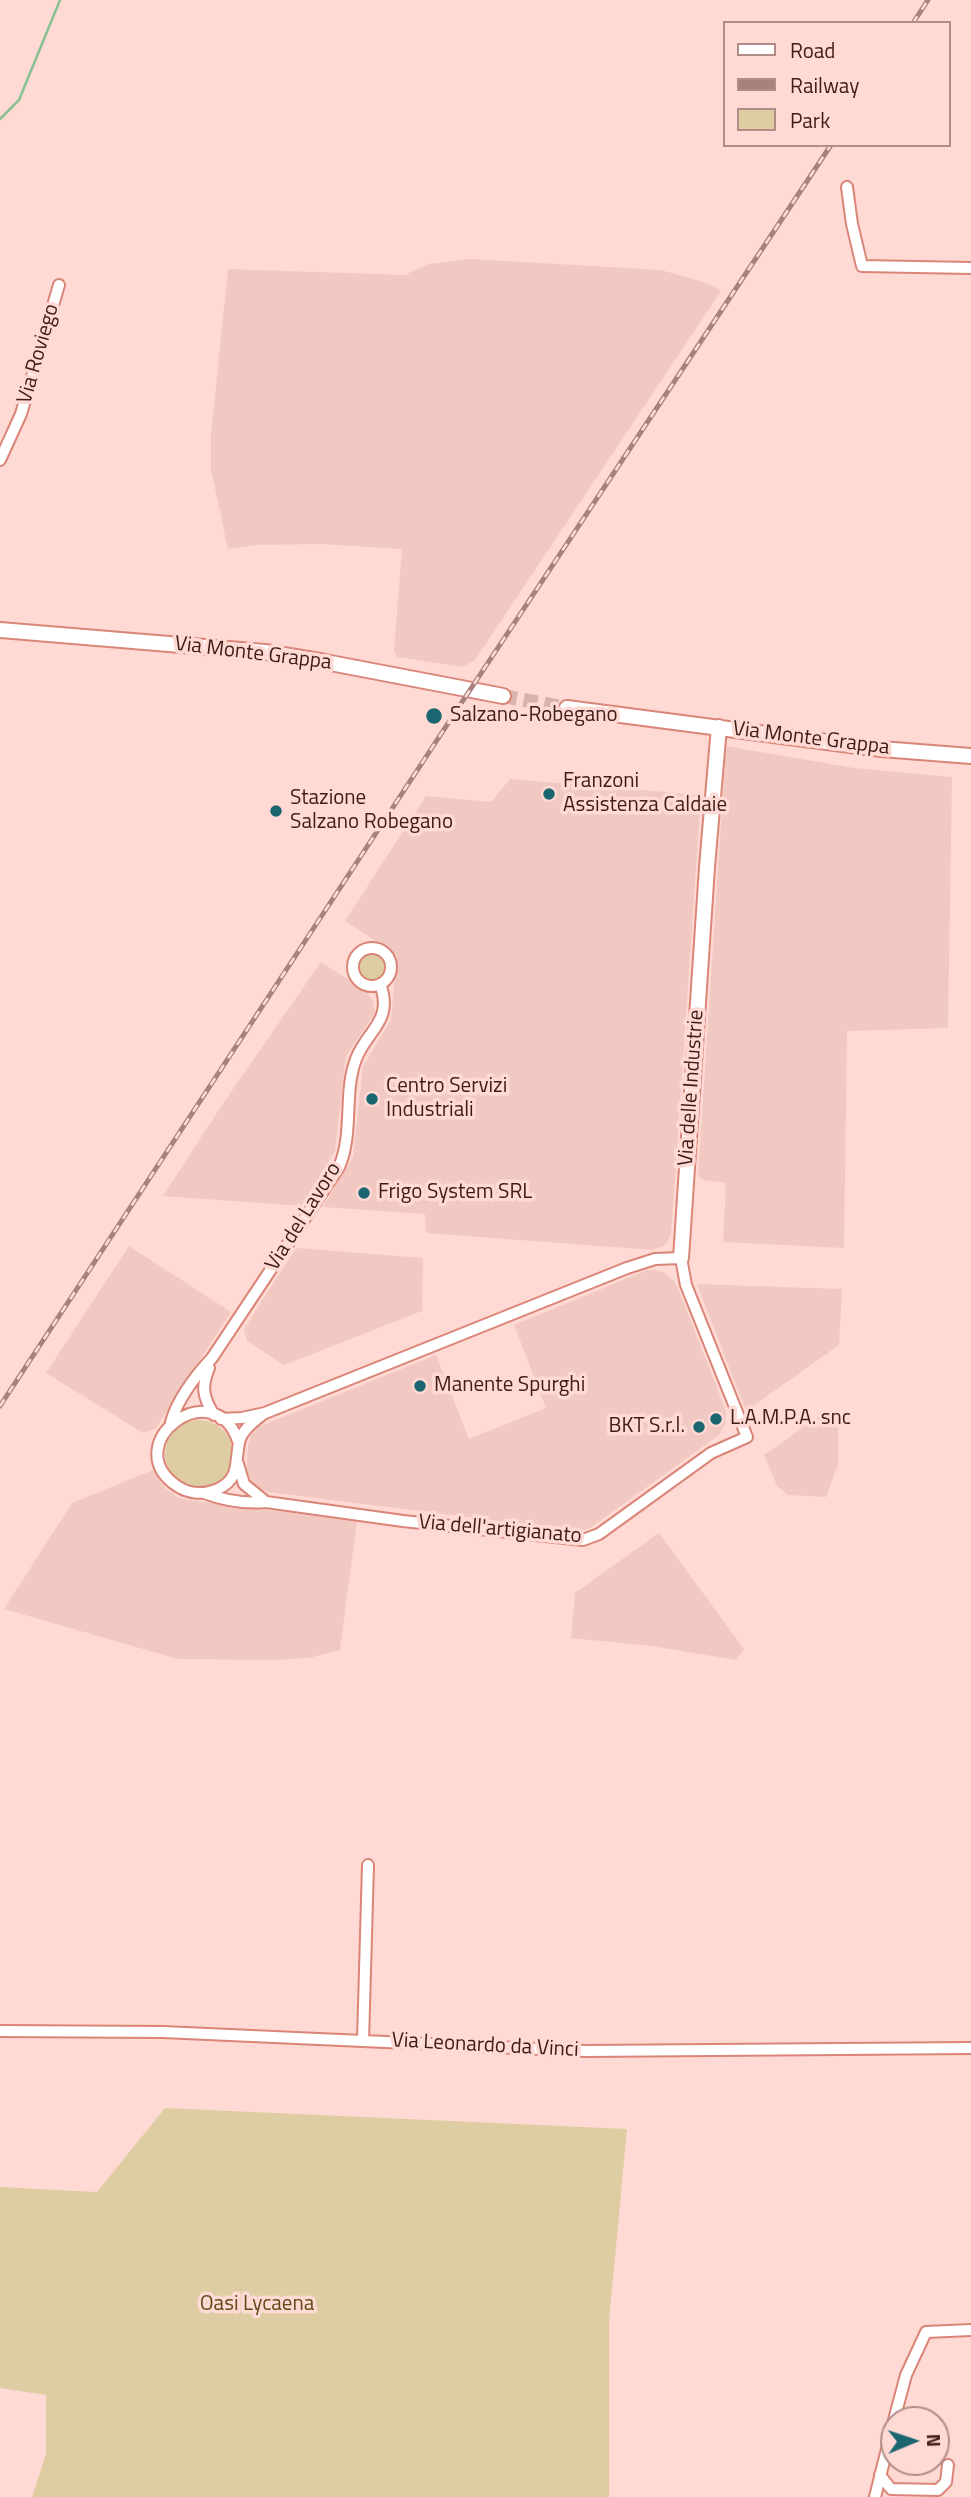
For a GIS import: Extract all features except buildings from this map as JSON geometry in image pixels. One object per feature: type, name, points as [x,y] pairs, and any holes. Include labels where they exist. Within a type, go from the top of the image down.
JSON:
[{"type":"street","points":[[847,187],[862,267],[971,268]]},
{"type":"street","name":"Via Roviego","points":[[0,460],[21,414],[59,285]]},
{"type":"street","name":"Via Monte Grappa","points":[[0,630],[265,652],[503,696]]},
{"type":"street","name":"Via Monte Grappa","points":[[567,708],[885,749],[971,757]]},
{"type":"street","name":"Via delle Industrie","points":[[719,727],[681,1258],[686,1285],[747,1437]]},
{"type":"street","name":"Via del Lavoro","points":[[172,1422],[174,1413],[202,1369],[212,1359],[339,1167],[345,1147],[355,1060],[384,1011],[380,984]]},
{"type":"street","points":[[172,1422],[193,1412],[242,1418],[265,1413],[627,1268],[655,1259],[681,1258]]},
{"type":"street","name":"Via del Lavoro","points":[[212,1359],[203,1382],[203,1393],[218,1417]]},
{"type":"street","points":[[204,1493],[224,1485],[232,1477],[237,1463],[239,1441],[249,1426],[265,1413]]},
{"type":"street","points":[[218,1417],[233,1429],[239,1441]]},
{"type":"street","name":"Via dell'artigianato","points":[[172,1422],[160,1440],[158,1457],[160,1466],[171,1482],[181,1489],[252,1503],[266,1502],[402,1521],[583,1540],[599,1534],[711,1452],[747,1437]]},
{"type":"street","points":[[237,1463],[248,1489],[266,1502]]},
{"type":"street","points":[[363,2041],[368,1865]]},
{"type":"street","name":"Via Leonardo da Vinci","points":[[0,2031],[163,2032],[598,2051],[971,2048]]},
{"type":"street","points":[[898,2406],[906,2375],[926,2332],[971,2330]]},
{"type":"street","points":[[875,2497],[880,2475]]},
{"type":"street","points":[[881,2476],[891,2489],[938,2490],[946,2482],[947,2476]]},
{"type":"shaded area","points":[[471,259],[661,270],[707,283],[721,291],[475,660],[463,667],[397,657],[394,650],[402,549],[320,544],[256,545],[228,549],[211,470],[211,435],[228,269],[405,275],[428,264]]},
{"type":"shaded area","points":[[726,746],[854,768],[952,777],[948,1028],[847,1031],[844,1248],[723,1242],[726,1183],[704,1180],[698,1176]]},
{"type":"shaded area","points":[[510,779],[701,795],[671,1235],[665,1245],[653,1250],[426,1233],[425,1214],[323,1207],[353,1157],[363,1066],[391,1020],[397,955],[345,921],[426,796],[491,802]]},
{"type":"shaded area","points":[[321,962],[365,990],[373,1001],[375,1013],[346,1056],[335,1151],[302,1206],[163,1196],[222,1105]]},
{"type":"shaded area","points":[[129,1246],[231,1312],[156,1428],[143,1433],[46,1373]]},
{"type":"shaded area","points":[[296,1248],[423,1258],[422,1311],[284,1365],[247,1341],[244,1329]]},
{"type":"shaded area","points":[[647,1270],[665,1273],[678,1288],[726,1411],[725,1425],[719,1435],[590,1528],[578,1531],[268,1492],[259,1489],[249,1478],[248,1445],[251,1435],[258,1427],[436,1355],[469,1439],[546,1408],[514,1325]]},
{"type":"shaded area","points":[[697,1284],[842,1289],[839,1345],[746,1411]]},
{"type":"shaded area","points":[[818,1417],[838,1417],[838,1464],[826,1497],[788,1495],[777,1486],[764,1455]]},
{"type":"shaded area","points":[[153,1470],[164,1487],[177,1497],[187,1500],[357,1521],[340,1650],[309,1658],[274,1660],[178,1659],[4,1609],[72,1503]]},
{"type":"shaded area","points":[[659,1533],[744,1649],[736,1660],[651,1646],[571,1638],[575,1593]]},
{"type":"green space","points":[[372,953],[382,957],[386,967],[382,977],[372,981],[362,977],[358,967],[362,957]]},
{"type":"green space","points":[[206,1420],[227,1435],[233,1447],[231,1467],[223,1478],[206,1488],[192,1488],[175,1478],[167,1467],[165,1447],[175,1430],[186,1422]]},
{"type":"green space","name":"Oasi Lycaena","points":[[165,2108],[627,2129],[609,2321],[609,2497],[32,2497],[46,2454],[46,2395],[0,2388],[0,2187],[97,2192]]},
{"type":"waterway","points":[[0,119],[19,100],[60,0]]},
{"type":"tunnel","points":[[503,696],[567,708]]},
{"type":"railway","points":[[914,21],[928,0]]},
{"type":"railway","points":[[0,1406],[830,147]]},
{"type":"place","name":"Salzano-Robegano","points":[[434,716]]},
{"type":"place","name":"Franzoni Assistenza Caldaie","points":[[549,794]]},
{"type":"place","name":"Stazione Salzano Robegano","points":[[276,811]]},
{"type":"place","name":"Centro Servizi Industriali","points":[[372,1099]]},
{"type":"place","name":"Frigo System SRL","points":[[364,1193]]},
{"type":"place","name":"Manente Spurghi","points":[[420,1386]]},
{"type":"place","name":"L.A.M.P.A. snc","points":[[716,1419]]},
{"type":"place","name":"BKT S.r.l.","points":[[699,1427]]}]
